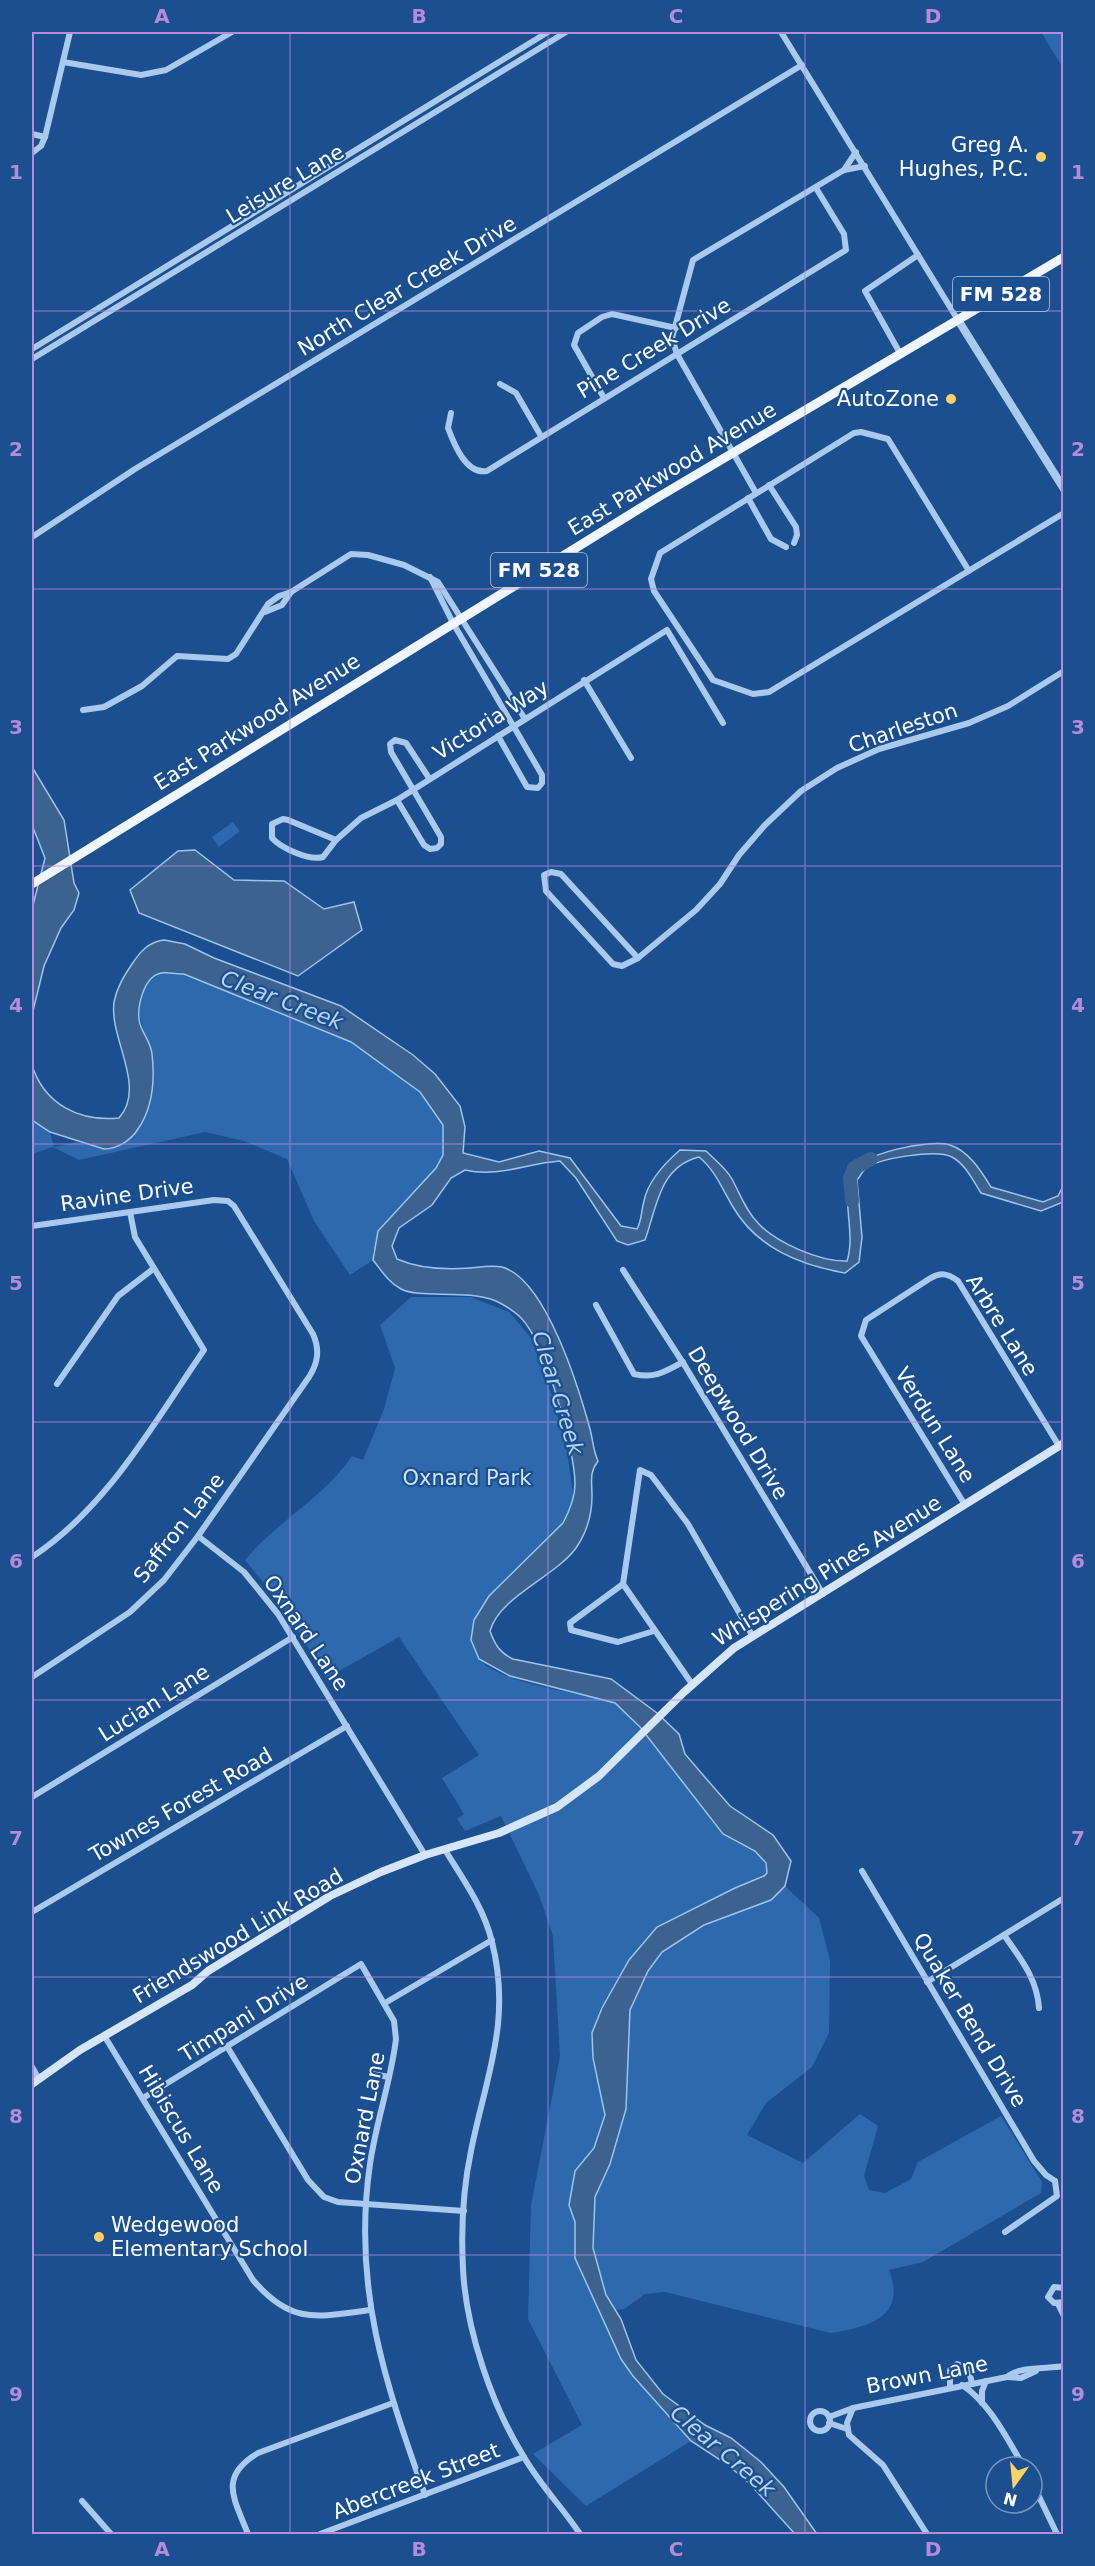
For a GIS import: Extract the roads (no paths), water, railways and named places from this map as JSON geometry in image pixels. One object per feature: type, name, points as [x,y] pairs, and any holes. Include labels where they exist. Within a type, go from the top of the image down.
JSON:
[{"type":"main road","name":"East Parkwood Avenue","points":[[32,884],[462,617],[1064,257]]},
{"type":"main road","name":"Whispering Pines Avenue","points":[[625,1750],[682,1693],[752,1635],[824,1594],[1061,1445]]},
{"type":"main road","name":"Friendswood Link Road","points":[[35,2082],[80,2050],[105,2037],[330,1896],[425,1855],[538,1817],[585,1788],[625,1750]]},
{"type":"street","points":[[32,153],[41,146],[45,137],[70,32]]},
{"type":"street","points":[[63,62],[141,75],[166,70],[232,32]]},
{"type":"street","name":"Leisure Lane","points":[[32,349],[548,32]]},
{"type":"street","name":"Leisure Lane","points":[[32,359],[566,32]]},
{"type":"street","points":[[781,32],[1064,489]]},
{"type":"street","name":"North Clear Creek Drive","points":[[32,537],[135,469],[802,65]]},
{"type":"street","points":[[405,120],[409,128]]},
{"type":"street","points":[[32,134],[45,137]]},
{"type":"street","points":[[844,170],[856,152]]},
{"type":"street","points":[[756,493],[676,354],[672,338],[693,260],[844,170],[865,166]]},
{"type":"street","name":"Pine Creek Drive","points":[[451,413],[448,428],[450,435],[469,467],[477,471],[487,471],[846,250],[844,234],[816,188]]},
{"type":"street","points":[[901,355],[865,291],[918,255]]},
{"type":"street","points":[[175,261],[178,269]]},
{"type":"street","points":[[604,398],[574,345],[578,333],[608,315],[676,328]]},
{"type":"street","points":[[500,384],[516,393],[541,436]]},
{"type":"street","points":[[969,571],[888,439],[861,432],[854,433],[660,553],[651,579],[654,591],[713,680],[753,694],[769,692],[969,571],[1064,513]]},
{"type":"street","points":[[769,485],[796,527],[797,535],[794,543]]},
{"type":"street","points":[[748,498],[771,539],[786,547]]},
{"type":"street","points":[[83,710],[104,707],[142,686],[177,656],[228,659],[236,654],[268,604],[351,554],[377,557],[429,576],[445,589],[525,719]]},
{"type":"street","points":[[429,576],[453,623],[542,775],[538,788],[527,787],[498,736]]},
{"type":"street","name":"Victoria Way","points":[[336,840],[284,819],[276,821],[270,832],[277,843],[316,859],[322,857],[336,840],[361,818],[397,800],[584,680],[667,630],[723,723]]},
{"type":"street","name":"Charleston","points":[[638,958],[696,910],[720,884],[739,855],[801,791],[837,768],[879,749],[969,723],[1008,706],[1064,671]]},
{"type":"street","points":[[584,680],[631,759]]},
{"type":"street","points":[[397,800],[424,844],[430,849],[437,848],[441,844],[441,837],[391,752],[390,744],[395,740],[406,743],[429,778]]},
{"type":"street","points":[[551,872],[561,874],[638,958],[622,966],[613,964],[546,891],[544,875],[551,872]]},
{"type":"street","name":"Ravine Drive","points":[[32,1226],[214,1200],[228,1201]]},
{"type":"street","name":"Saffron Lane","points":[[32,1677],[130,1612],[164,1580],[198,1536],[316,1366],[318,1348],[314,1334],[234,1206],[228,1201]]},
{"type":"street","points":[[32,1557],[58,1540],[86,1514],[124,1465],[204,1350],[135,1237],[130,1212]]},
{"type":"street","points":[[57,1384],[118,1296],[153,1269]]},
{"type":"street","name":"Deepwood Drive","points":[[623,1270],[683,1362],[824,1594]]},
{"type":"street","name":"Arbre Lane","points":[[896,1300],[938,1273],[948,1274],[958,1281],[1061,1445]]},
{"type":"street","name":"Verdun Lane","points":[[896,1300],[866,1320],[861,1336],[965,1505]]},
{"type":"street","points":[[596,1305],[634,1374],[647,1377],[662,1374],[683,1362]]},
{"type":"street","points":[[692,1684],[623,1584],[640,1470],[651,1475],[688,1524],[752,1635]]},
{"type":"street","name":"Oxnard Lane","points":[[198,1536],[244,1572],[293,1637],[425,1855]]},
{"type":"street","points":[[623,1584],[570,1623],[571,1630],[618,1642],[654,1631]]},
{"type":"street","name":"Lucian Lane","points":[[32,1797],[293,1637]]},
{"type":"street","name":"Townes Forest Road","points":[[32,1912],[347,1726]]},
{"type":"street","points":[[445,1850],[476,1899],[492,1940],[501,2000],[499,2027],[470,2153],[464,2211],[463,2269],[471,2324],[496,2403],[524,2457],[580,2535]]},
{"type":"street","name":"Quaker Bend Drive","points":[[862,1871],[1035,2160],[1046,2175],[1055,2181]]},
{"type":"street","points":[[927,1982],[1064,1898]]},
{"type":"street","points":[[1004,1935],[1033,1979],[1038,1990],[1039,2008]]},
{"type":"street","points":[[385,2003],[492,1940]]},
{"type":"street","name":"Oxnard Lane","points":[[361,1964],[394,2021],[396,2039],[377,2126],[366,2205],[366,2258],[370,2310],[380,2359],[393,2403],[425,2495]]},
{"type":"street","name":"Timpani Drive","points":[[144,2098],[361,1964]]},
{"type":"street","name":"Hibiscus Lane","points":[[105,2037],[253,2280],[265,2295],[281,2308],[301,2315],[326,2316],[370,2310]]},
{"type":"street","points":[[228,2048],[314,2189],[324,2197],[338,2202],[366,2205],[464,2211]]},
{"type":"street","points":[[32,2067],[35,2082]]},
{"type":"street","points":[[372,2074],[389,2077]]},
{"type":"street","points":[[1005,2232],[1058,2196],[1055,2181],[1064,2179]]},
{"type":"street","points":[[1064,2288],[1054,2287],[1048,2293],[1050,2301],[1061,2303],[1064,2316]]},
{"type":"street","points":[[950,2388],[950,2370],[957,2364],[968,2368],[972,2383]]},
{"type":"street","name":"Brown Lane","points":[[853,2408],[847,2429],[829,2420],[853,2408],[1006,2377],[1020,2370],[1036,2371],[1064,2366]]},
{"type":"street","points":[[982,2403],[982,2391],[986,2381]]},
{"type":"street","points":[[962,2385],[974,2393],[982,2403],[1016,2455]]},
{"type":"street","points":[[248,2535],[234,2498],[232,2482],[236,2470],[258,2453],[393,2403]]},
{"type":"street","points":[[847,2429],[849,2435],[884,2465],[927,2535]]},
{"type":"street","name":"Abercreek Street","points":[[320,2535],[524,2457]]},
{"type":"street","points":[[82,2501],[111,2535]]},
{"type":"street","points":[[1044,2507],[1057,2535]]},
{"type":"water","points":[[32,767],[64,820],[74,883],[79,893],[74,910],[61,928],[44,966],[32,1015],[32,909],[45,858],[32,825]]},
{"type":"water","points":[[195,850],[234,880],[284,881],[324,909],[354,902],[362,930],[298,976],[139,913],[130,890],[178,851]]},
{"type":"water","name":"Clear Creek","points":[[164,940],[185,944],[214,958],[341,1006],[413,1055],[435,1074],[460,1106],[465,1127],[463,1153],[499,1162],[539,1151],[570,1158],[621,1226],[637,1229],[649,1186],[680,1150],[706,1151],[730,1175],[754,1218],[776,1238],[812,1255],[836,1260],[847,1261],[849,1250],[847,1195],[851,1174],[857,1166],[867,1160],[896,1149],[927,1144],[950,1145],[969,1157],[991,1187],[1043,1202],[1058,1196],[1063,1186],[1063,1202],[1041,1211],[981,1193],[961,1164],[952,1157],[921,1154],[882,1161],[865,1169],[857,1180],[862,1237],[859,1262],[845,1273],[812,1265],[767,1244],[743,1221],[714,1174],[699,1157],[675,1170],[662,1190],[645,1240],[628,1245],[617,1241],[576,1178],[560,1161],[548,1162],[501,1171],[465,1170],[451,1178],[432,1205],[399,1228],[392,1246],[397,1259],[415,1265],[451,1269],[498,1266],[518,1276],[533,1292],[558,1338],[578,1388],[590,1429],[598,1461],[592,1473],[591,1510],[586,1530],[576,1548],[567,1558],[505,1607],[490,1631],[496,1644],[501,1651],[513,1659],[611,1679],[657,1713],[679,1734],[685,1754],[730,1806],[773,1835],[791,1861],[785,1886],[771,1900],[704,1925],[662,1952],[648,1971],[630,2010],[626,2109],[610,2164],[595,2197],[593,2248],[606,2295],[621,2319],[636,2360],[663,2394],[705,2425],[731,2438],[761,2462],[784,2487],[817,2534],[795,2534],[750,2484],[728,2465],[691,2441],[633,2376],[621,2359],[575,2258],[575,2222],[569,2205],[575,2171],[594,2148],[605,2115],[593,2058],[592,2033],[602,2008],[629,1960],[657,1927],[764,1876],[767,1873],[766,1863],[755,1851],[723,1834],[640,1727],[615,1703],[510,1676],[479,1659],[471,1640],[474,1620],[489,1596],[563,1523],[574,1494],[574,1468],[549,1373],[531,1332],[520,1317],[499,1302],[484,1297],[409,1292],[401,1289],[389,1280],[373,1260],[378,1231],[436,1168],[443,1155],[443,1125],[420,1092],[351,1042],[184,974],[161,973],[145,987],[140,1002],[140,1024],[152,1054],[153,1083],[147,1112],[135,1133],[119,1146],[104,1149],[50,1132],[32,1120],[32,1065],[45,1090],[65,1108],[90,1117],[119,1118],[127,1105],[129,1092],[128,1077],[114,1016],[115,997],[138,955],[149,945]]},
{"type":"waterway","points":[[852,1201],[850,1178],[854,1168],[871,1159]]},
{"type":"place","name":"Greg A. Hughes, P.C.","points":[[1041,157]]},
{"type":"place","name":"AutoZone","points":[[951,399]]},
{"type":"place","name":"Wedgewood Elementary School","points":[[99,2237]]},
{"type":"park label","name":"Oxnard Park","points":[[467,1478]]}]
